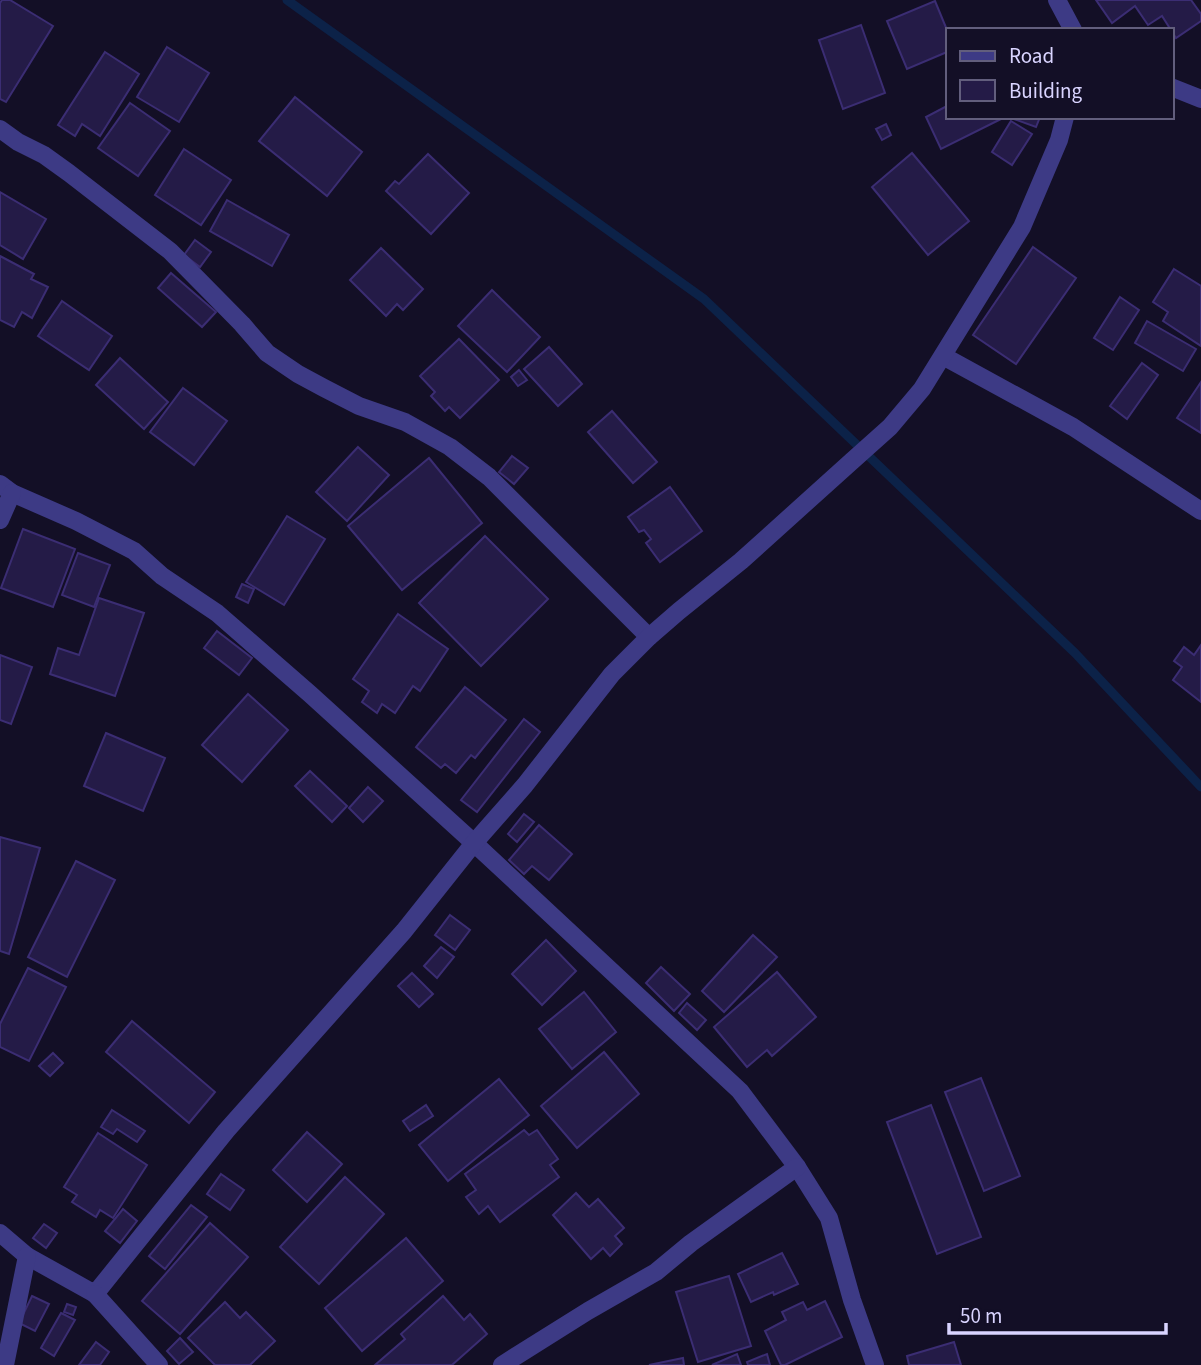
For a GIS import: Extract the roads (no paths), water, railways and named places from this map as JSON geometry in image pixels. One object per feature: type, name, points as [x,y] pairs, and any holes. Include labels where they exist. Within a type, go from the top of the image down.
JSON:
[{"type":"street","points":[[1057,0],[1072,28]]},
{"type":"street","points":[[1173,88],[1201,99]]},
{"type":"street","points":[[95,1294],[226,1131],[404,931],[474,843],[525,785],[612,674],[649,637],[741,561],[890,427],[922,389],[1022,227],[1059,140],[1064,119]]},
{"type":"street","points":[[0,129],[44,155],[170,251],[267,353],[298,374],[359,405],[405,422],[450,447],[489,477],[649,637]]},
{"type":"street","points":[[0,149],[18,142]]},
{"type":"street","points":[[943,356],[1073,427],[1201,511]]},
{"type":"street","points":[[0,520],[6,489],[134,551],[162,576],[216,613],[474,843],[740,1091],[797,1167],[829,1218],[852,1300],[875,1365]]},
{"type":"street","points":[[502,1365],[587,1311],[656,1272],[691,1243],[797,1167]]},
{"type":"street","points":[[0,1233],[27,1256],[95,1294],[159,1365]]},
{"type":"street","points":[[5,1365],[27,1256]]},
{"type":"waterway","points":[[287,0],[704,299],[1075,653],[1201,787]]}]
